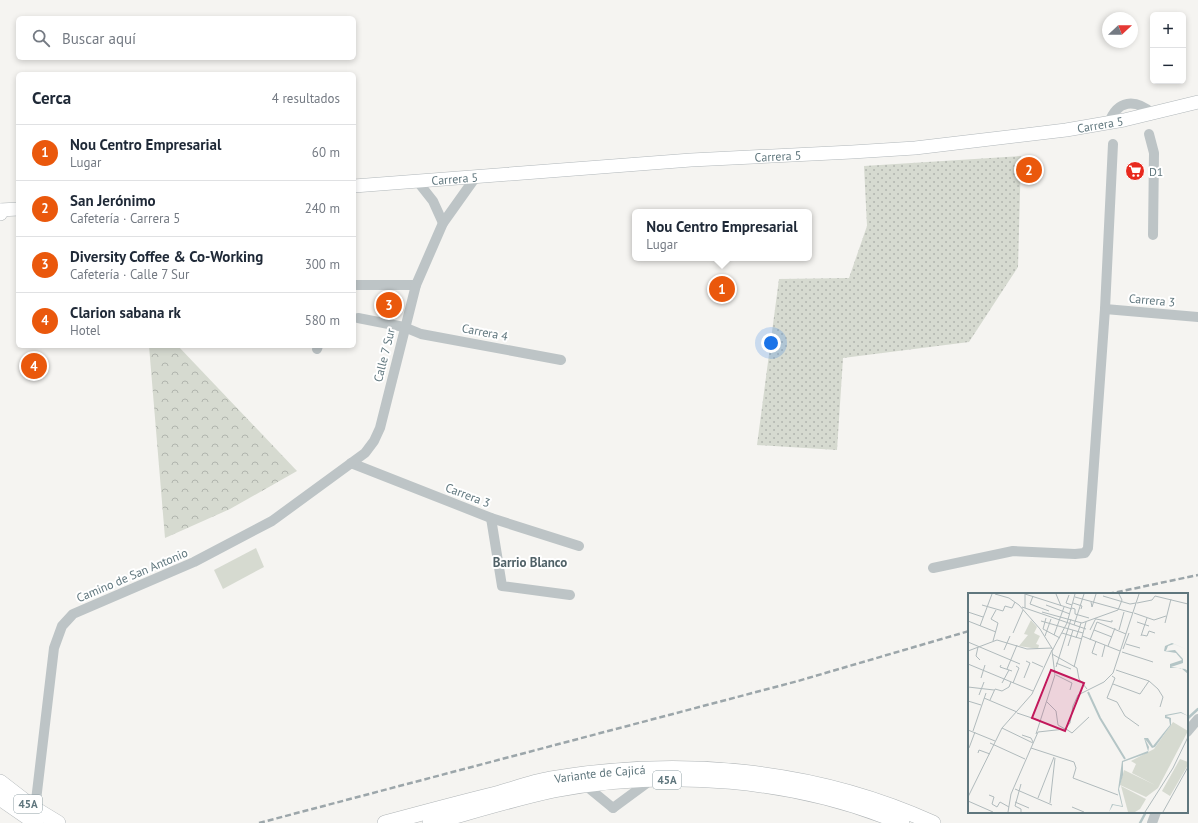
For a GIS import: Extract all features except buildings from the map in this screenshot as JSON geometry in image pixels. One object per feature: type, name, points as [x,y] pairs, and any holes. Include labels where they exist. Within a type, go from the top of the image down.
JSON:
[{"type":"highway","name":"Variante de Cajicá","points":[[385,823],[550,779],[608,771],[670,768],[709,769],[784,777],[836,788],[879,801],[933,823]]},
{"type":"highway","name":"Variante de Cajicá","points":[[430,823],[552,791],[585,785],[651,780],[710,781],[792,790],[877,812],[902,823]]},
{"type":"highway","name":"45A","points":[[0,782],[35,816]]},
{"type":"highway","name":"45A","points":[[0,798],[35,816],[58,823]]},
{"type":"main road","name":"Carrera 5","points":[[356,186],[475,178],[691,160],[915,148],[1066,130],[1153,114],[1198,102]]},
{"type":"street","points":[[1149,134],[1154,153],[1153,235]]},
{"type":"street","points":[[933,568],[1013,551],[1075,554],[1085,553],[1088,548],[1105,309],[1113,144]]},
{"type":"street","name":"Calle 7 Sur","points":[[351,463],[364,453],[374,441],[380,428],[416,285],[443,223],[475,178]]},
{"type":"street","points":[[418,182],[433,202],[443,223]]},
{"type":"street","points":[[356,285],[416,285]]},
{"type":"street","name":"Carrera 3","points":[[1105,309],[1198,317]]},
{"type":"street","name":"Carrera 4","points":[[358,318],[404,328],[421,334],[561,360]]},
{"type":"street","name":"Carrera 3","points":[[351,463],[491,518],[578,546]]},
{"type":"street","name":"Camino de San Antonio","points":[[35,816],[54,648],[57,635],[68,618],[73,614],[194,562],[272,522],[351,463]]},
{"type":"street","points":[[491,518],[500,582],[502,586],[570,595]]},
{"type":"street","points":[[1188,731],[1198,720]]},
{"type":"street","points":[[585,785],[613,811],[651,780]]},
{"type":"street","points":[[1152,823],[1156,813]]},
{"type":"green space","points":[[1021,156],[1018,267],[969,342],[843,358],[837,450],[757,445],[779,279],[849,278],[867,226],[864,166]]},
{"type":"green space","points":[[149,348],[180,348],[297,471],[230,509],[165,538]]},
{"type":"green space","points":[[256,548],[264,567],[223,589],[214,570]]},
{"type":"waterway","points":[[1188,718],[1198,709]]},
{"type":"waterway","points":[[1140,823],[1145,813]]},
{"type":"railway","points":[[1113,593],[1198,575]]},
{"type":"railway","points":[[259,823],[798,681],[968,631]]},
{"type":"place","name":"San Jerónimo","points":[[1029,170]]},
{"type":"place","name":"D1","points":[[1135,171]]},
{"type":"place","name":"Nou Centro Empresarial","points":[[722,289]]},
{"type":"place","name":"Diversity Coffee & Co-Working","points":[[389,305]]},
{"type":"place","name":"Clarion sabana rk","points":[[34,366]]},
{"type":"district","name":"Barrio Blanco","points":[[530,562]]}]
